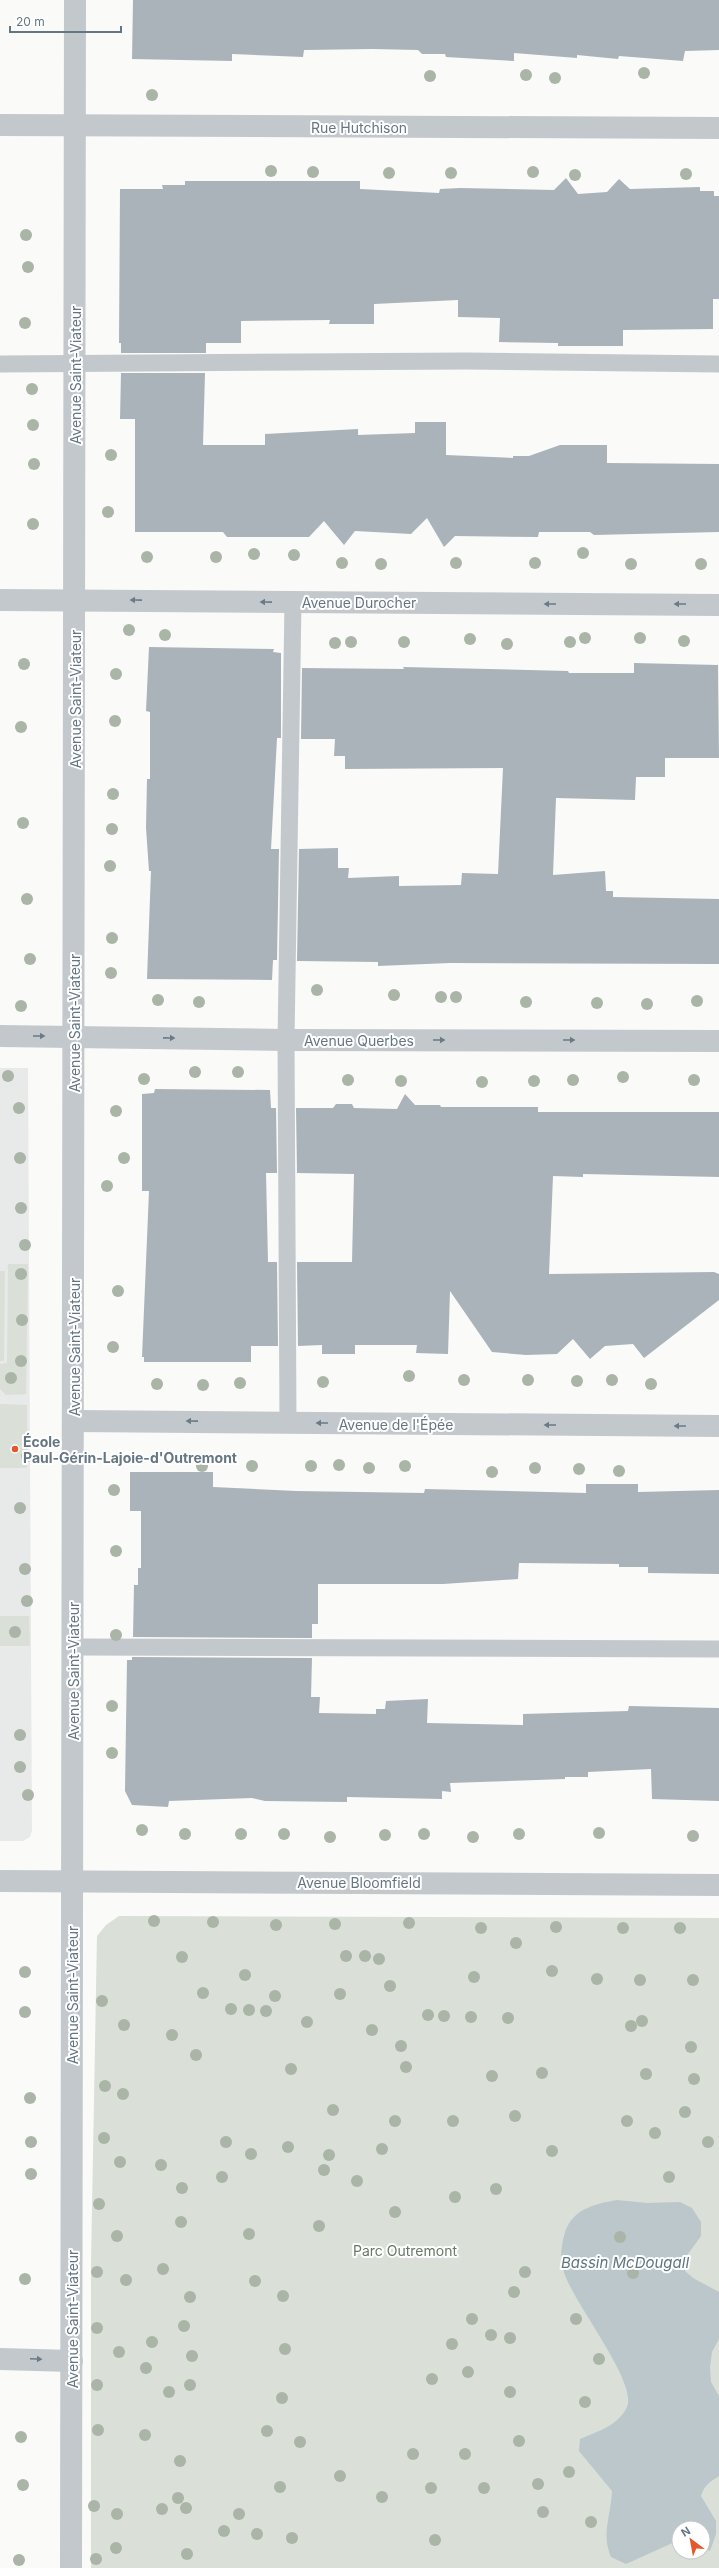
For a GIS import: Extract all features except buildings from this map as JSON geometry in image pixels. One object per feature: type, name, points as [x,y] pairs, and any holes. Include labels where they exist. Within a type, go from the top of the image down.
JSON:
[{"type":"street","name":"Avenue Saint-Viateur","points":[[71,2568],[74,1421],[75,0]]},
{"type":"street","name":"Rue Hutchison","points":[[0,125],[719,128]]},
{"type":"street","name":"Avenue Durocher","points":[[0,600],[719,605]]},
{"type":"street","name":"Avenue Querbes","points":[[0,1036],[286,1040],[719,1041]]},
{"type":"street","name":"Avenue de l'Épée","points":[[74,1421],[719,1426]]},
{"type":"street","name":"Avenue Bloomfield","points":[[0,1881],[719,1885]]},
{"type":"street","points":[[0,2359],[72,2361]]},
{"type":"lane","points":[[0,364],[466,361],[719,364]]},
{"type":"lane","points":[[288,1423],[286,1040],[293,602]]},
{"type":"lane","points":[[73,1647],[719,1649]]},
{"type":"shaded area","name":"École Paul-Gérin-Lajoie-d'Outremont","points":[[0,1068],[28,1068],[32,1831],[30,1837],[23,1841],[0,1841]]},
{"type":"green space","points":[[8,1264],[28,1264],[26,1394],[6,1395],[0,1389],[0,1364],[7,1363]]},
{"type":"green space","points":[[0,1271],[5,1271],[4,1361],[0,1361]]},
{"type":"green space","points":[[0,1404],[27,1405],[27,1468],[0,1468]]},
{"type":"green space","points":[[0,1616],[29,1616],[30,1646],[0,1646]]},
{"type":"green space","name":"Parc Outremont","points":[[119,1916],[719,1918],[719,2568],[91,2568],[91,2264],[97,1936],[106,1925]]},
{"type":"water","name":"Bassin McDougall","points":[[617,2200],[647,2203],[680,2202],[692,2208],[701,2222],[701,2236],[685,2258],[685,2271],[693,2278],[719,2292],[719,2339],[712,2352],[710,2367],[711,2382],[719,2396],[719,2476],[706,2486],[701,2496],[716,2521],[716,2534],[711,2548],[711,2520],[671,2520],[671,2544],[626,2564],[611,2557],[608,2549],[607,2525],[612,2491],[579,2451],[580,2439],[607,2427],[619,2419],[627,2407],[628,2395],[623,2379],[614,2360],[568,2283],[561,2257],[564,2236],[571,2220],[577,2214],[591,2206]]},
{"type":"place","name":"École Paul-Gérin-Lajoie-d'Outremont","points":[[15,1449]]}]
